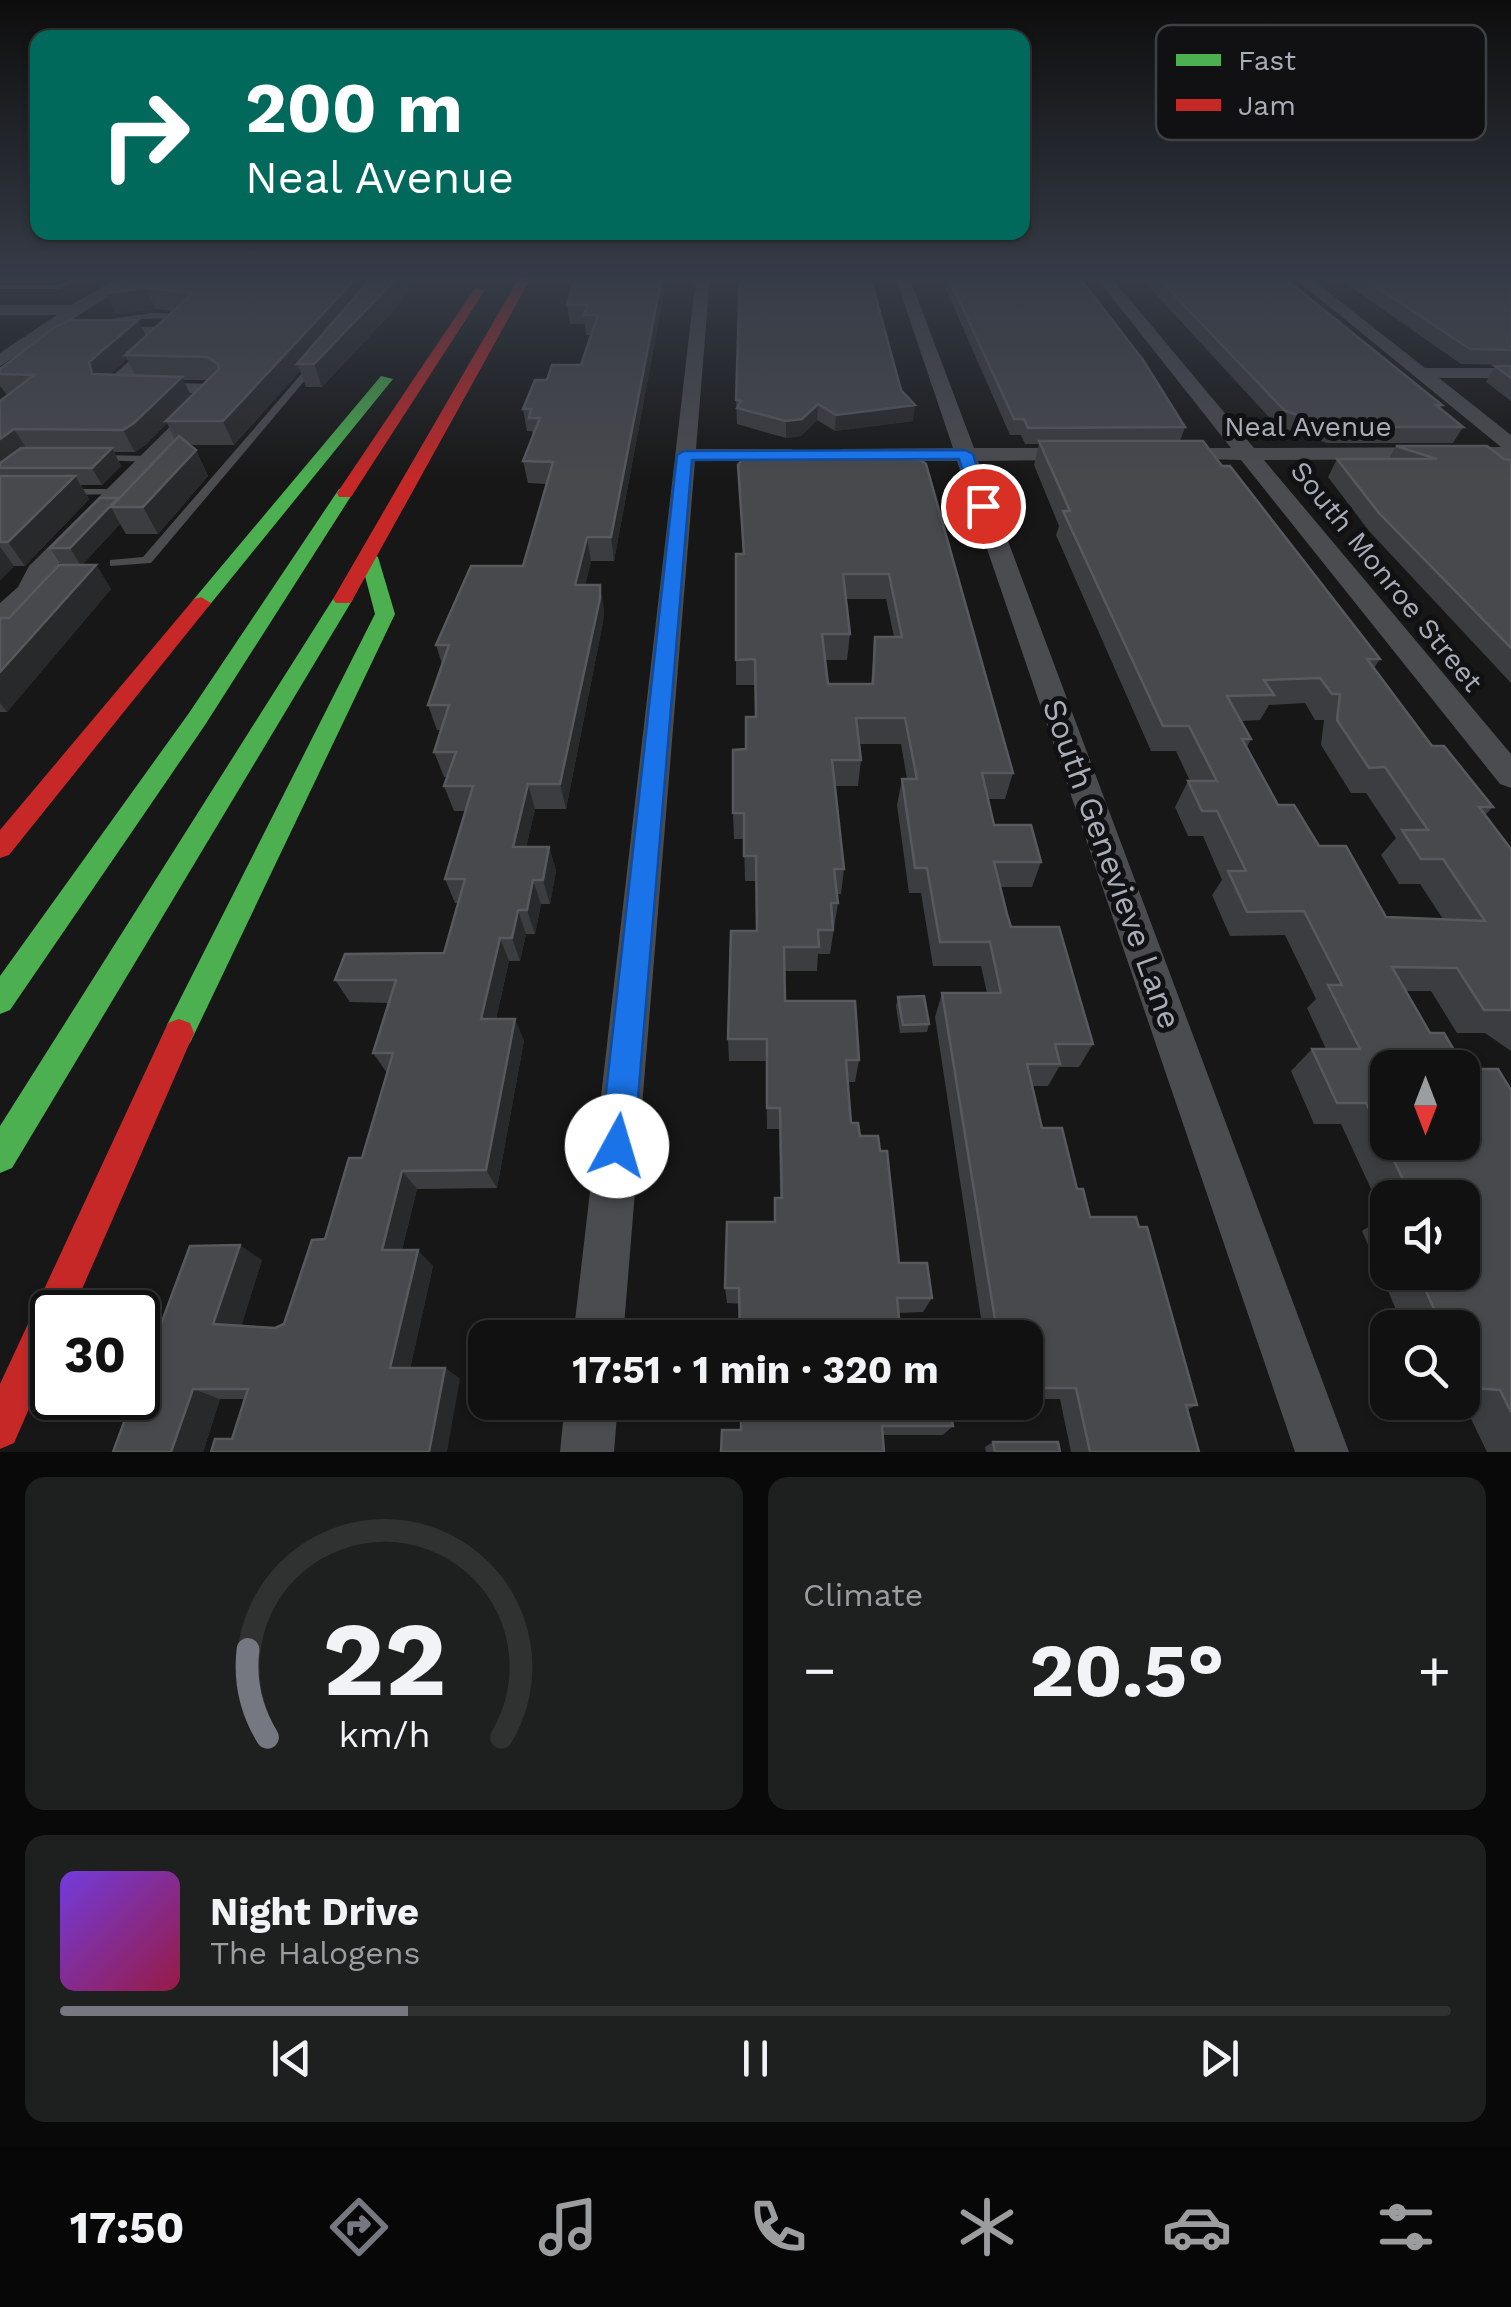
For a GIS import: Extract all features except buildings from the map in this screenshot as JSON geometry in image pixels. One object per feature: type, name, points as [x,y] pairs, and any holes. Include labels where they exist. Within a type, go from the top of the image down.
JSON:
[{"type":"highway","points":[[0,848],[416,344]]},
{"type":"highway","points":[[0,1000],[197,720],[444,344]]},
{"type":"highway","points":[[0,1156],[369,557],[488,344]]},
{"type":"highway","points":[[0,1430],[195,998],[385,614],[369,557]]},
{"type":"street","points":[[0,362],[26,344]]},
{"type":"street","points":[[0,617],[29,591],[38,571],[217,390],[110,387],[160,344]]},
{"type":"street","points":[[600,1320],[696,344]]},
{"type":"street","name":"South Genevieve Lane","points":[[926,344],[1322,1452]]},
{"type":"street","name":"South Monroe Street","points":[[1158,344],[1511,776]]},
{"type":"street","points":[[1386,344],[1511,444]]},
{"type":"street","name":"Neal Avenue","points":[[1423,373],[1511,373]]},
{"type":"street","name":"Neal Avenue","points":[[1150,454],[1511,453]]},
{"type":"street","points":[[684,455],[1094,454]]},
{"type":"street","points":[[587,1452],[590,1420]]},
{"type":"lane","points":[[114,564],[147,560],[326,350]]},
{"type":"lane","points":[[80,458],[151,458]]},
{"type":"lane","points":[[58,492],[115,492]]},
{"type":"traffic: fast","points":[[201,603],[386,379]]},
{"type":"traffic: fast","points":[[0,1000],[197,719],[345,493]]},
{"type":"traffic: fast","points":[[179,1033],[385,614],[369,557]]},
{"type":"traffic: fast","points":[[0,1156],[343,599]]},
{"type":"traffic: jam","points":[[345,493],[444,344]]},
{"type":"traffic: jam","points":[[343,599],[488,344]]},
{"type":"traffic: jam","points":[[0,848],[201,603]]},
{"type":"traffic: jam","points":[[0,1429],[179,1033]]},
{"type":"route","points":[[617,1146],[684,455],[965,454],[983,506]]}]
